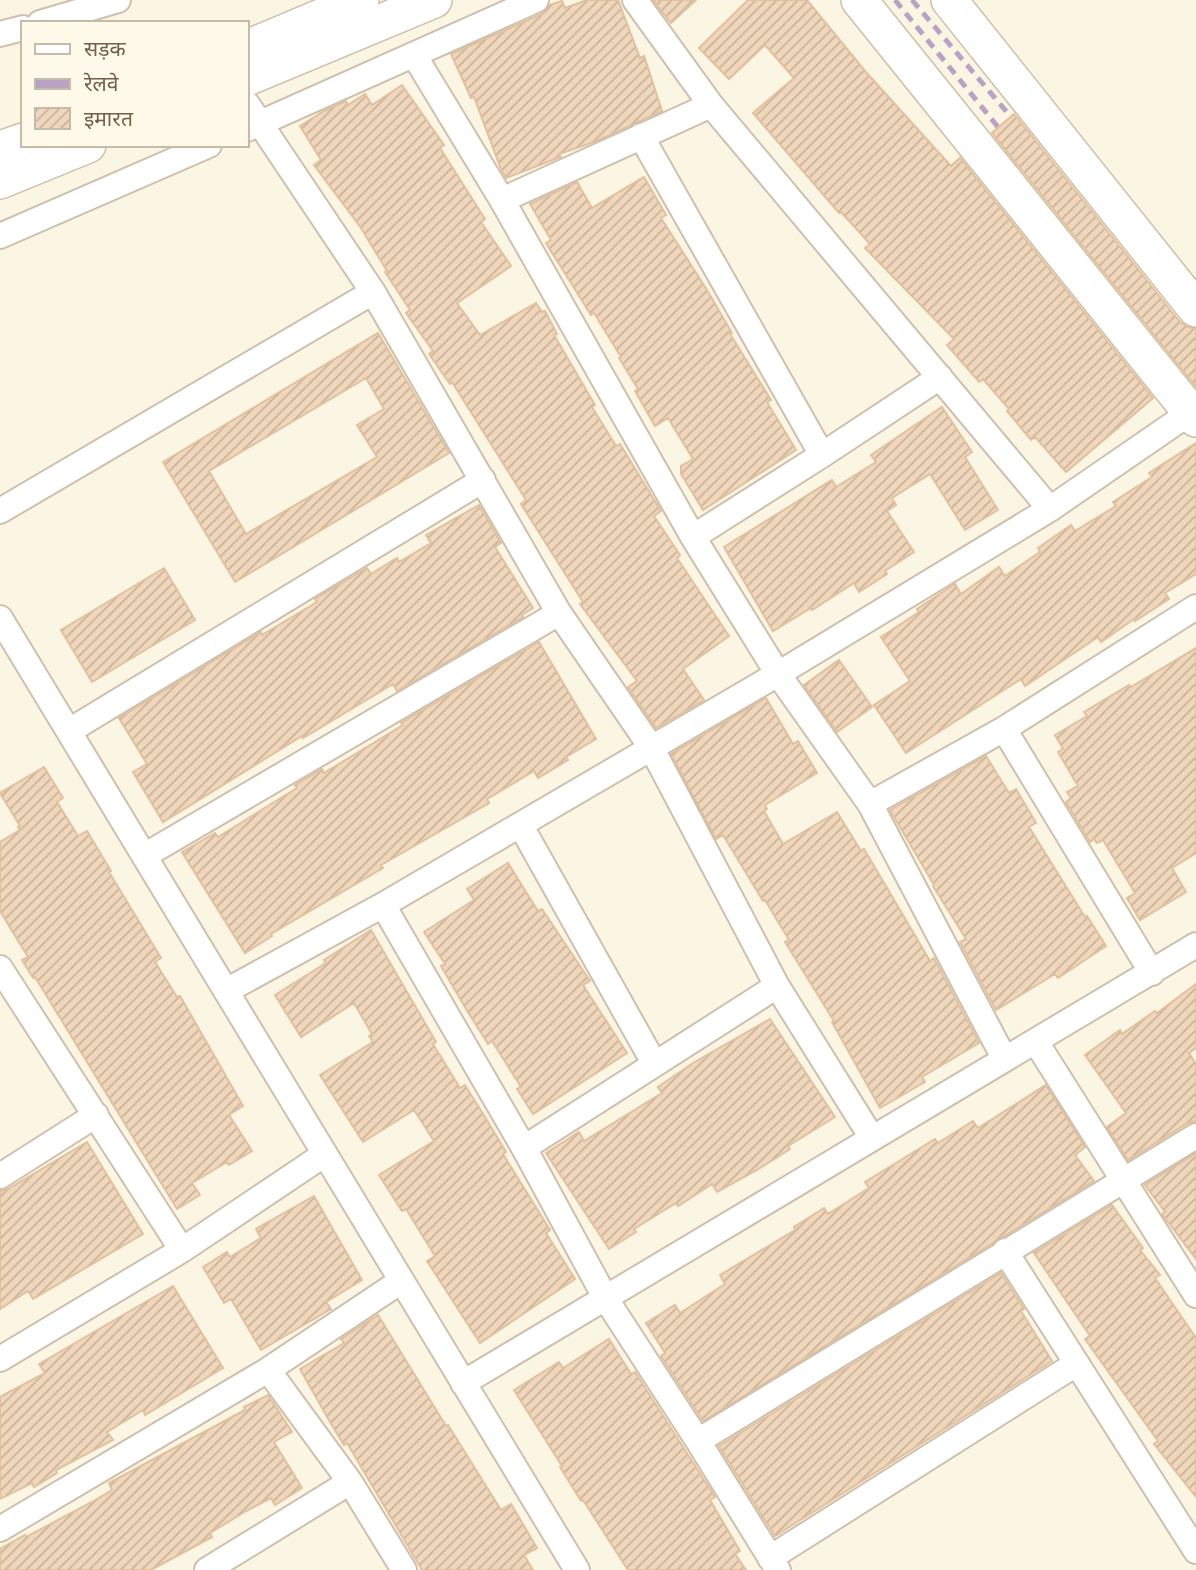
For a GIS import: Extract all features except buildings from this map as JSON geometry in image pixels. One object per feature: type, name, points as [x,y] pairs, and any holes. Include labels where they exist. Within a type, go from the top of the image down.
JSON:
[{"type":"street","points":[[47,21],[118,0]]},
{"type":"street","points":[[248,48],[361,0]]},
{"type":"street","points":[[248,78],[434,0]]},
{"type":"street","points":[[536,0],[414,55],[251,119],[373,292],[559,613],[651,747],[777,986],[872,1138]]},
{"type":"street","points":[[635,0],[711,105],[1050,509]]},
{"type":"street","points":[[226,991],[383,905],[778,674],[1050,509],[1193,416],[859,0]]},
{"type":"street","points":[[949,0],[1196,309]]},
{"type":"street","points":[[0,34],[21,29]]},
{"type":"street","points":[[414,55],[502,200],[693,537],[778,674],[870,804],[1004,1058]]},
{"type":"street","points":[[502,200],[711,105]]},
{"type":"street","points":[[641,136],[822,456]]},
{"type":"street","points":[[0,149],[21,142]]},
{"type":"street","points":[[0,181],[83,147]]},
{"type":"street","points":[[0,236],[204,147]]},
{"type":"street","points":[[0,511],[373,292]]},
{"type":"street","points":[[693,537],[822,456],[940,377]]},
{"type":"street","points":[[69,731],[483,480]]},
{"type":"street","points":[[870,804],[1004,729],[1196,607]]},
{"type":"street","points":[[144,856],[559,613]]},
{"type":"street","points":[[0,618],[577,1570]]},
{"type":"street","points":[[1004,729],[1152,973]]},
{"type":"street","points":[[521,825],[654,1063]]},
{"type":"street","points":[[383,905],[524,1148],[606,1299],[774,1564],[1076,1364]]},
{"type":"street","points":[[463,1383],[1196,945]]},
{"type":"street","points":[[0,968],[182,1250]]},
{"type":"street","points":[[524,1148],[777,986]]},
{"type":"street","points":[[1036,1042],[1196,1295]]},
{"type":"street","points":[[0,1176],[96,1115]]},
{"type":"street","points":[[698,1441],[1196,1136]]},
{"type":"street","points":[[0,1359],[182,1250],[325,1154]]},
{"type":"street","points":[[1005,1251],[1196,1551]]},
{"type":"street","points":[[0,1529],[268,1370],[401,1281]]},
{"type":"street","points":[[268,1370],[350,1482],[404,1570]]},
{"type":"street","points":[[207,1570],[350,1482]]},
{"type":"railway","points":[[895,0],[998,127]]},
{"type":"railway","points":[[912,0],[1011,117]]}]
